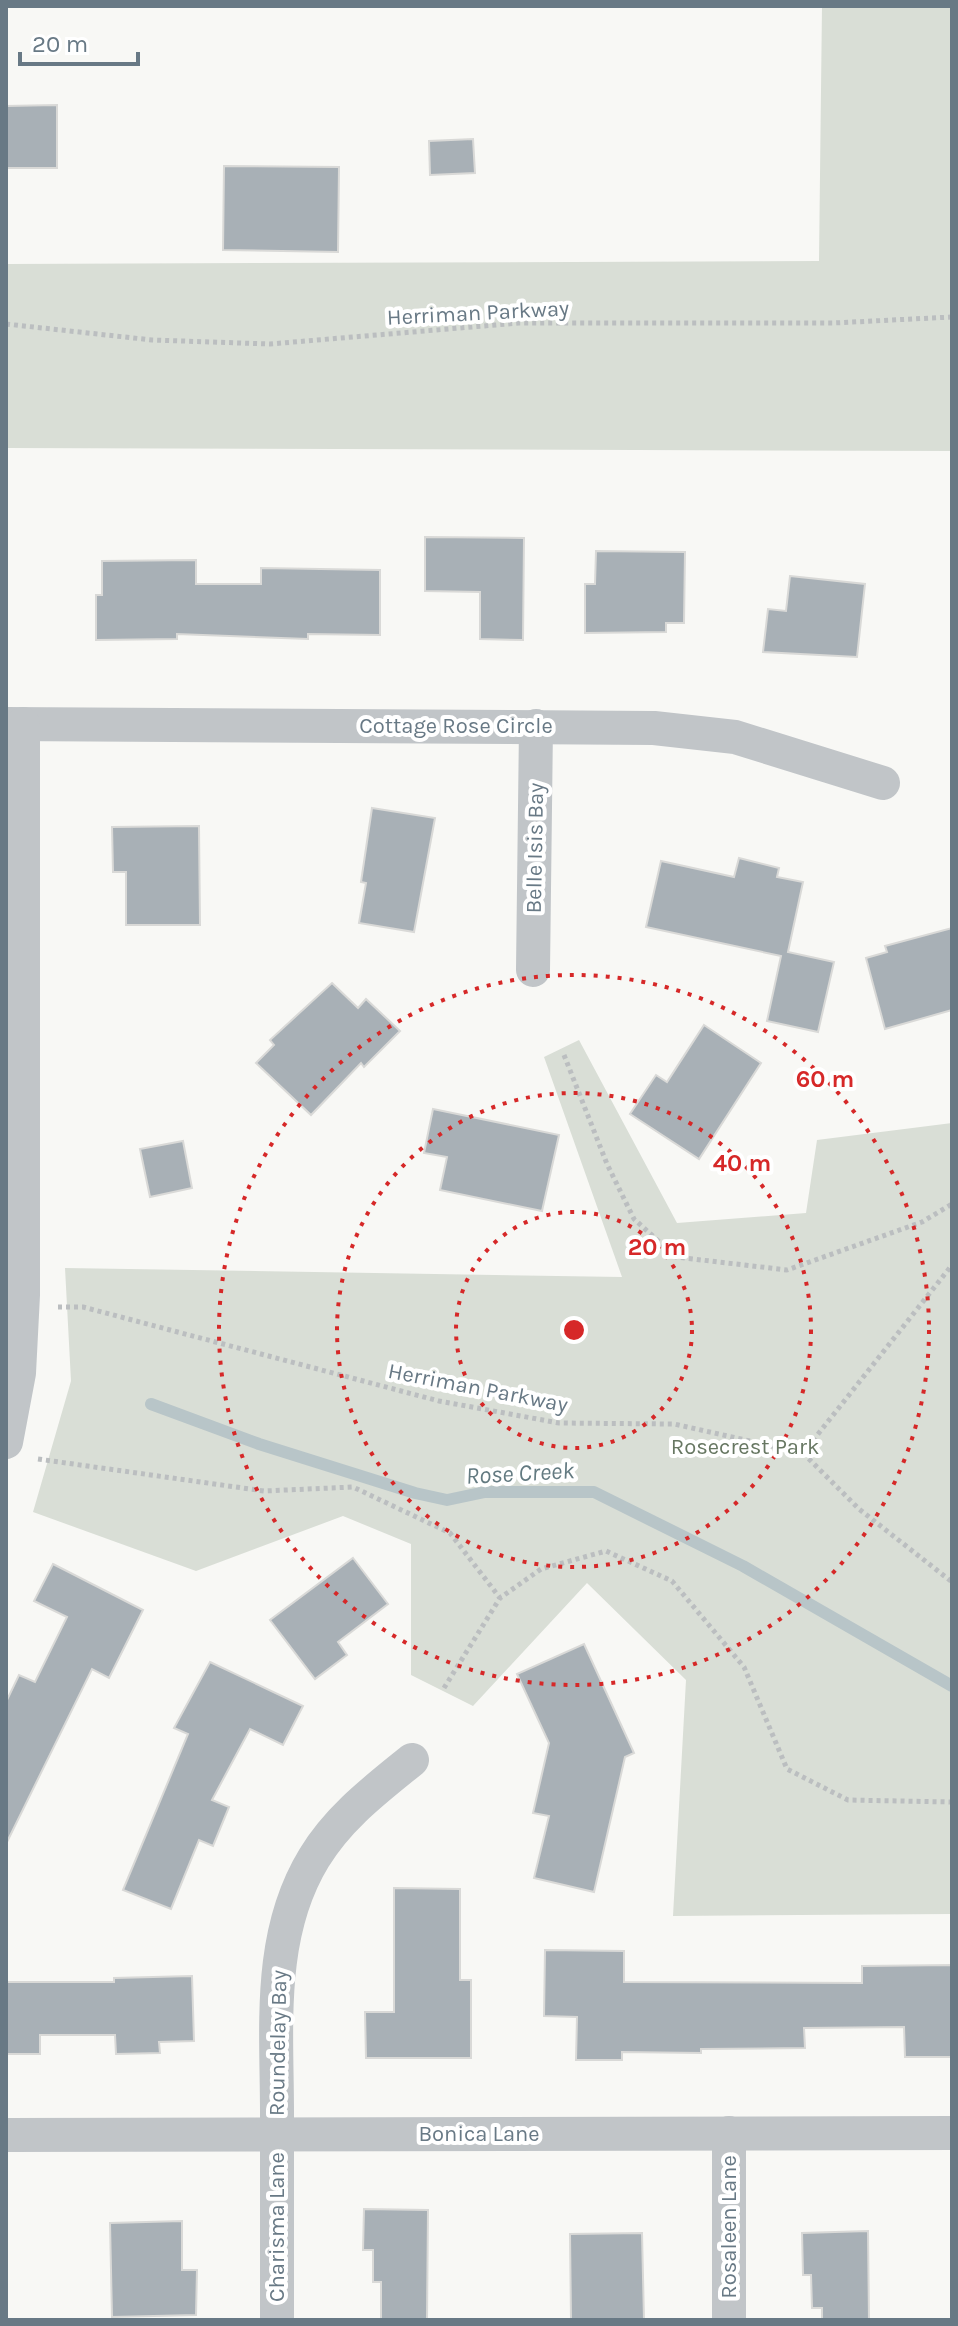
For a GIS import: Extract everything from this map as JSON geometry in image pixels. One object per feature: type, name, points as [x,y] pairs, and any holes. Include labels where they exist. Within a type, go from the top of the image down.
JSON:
[{"type":"street","name":"Cottage Rose Circle","points":[[14,724],[536,726],[696,731],[769,746],[883,783]]},
{"type":"street","points":[[14,724],[23,1295],[19,1373],[20,1450]]},
{"type":"street","name":"Belle Isis Bay","points":[[533,970],[536,726]]},
{"type":"street","name":"Roundelay Bay","points":[[277,2135],[279,1966],[286,1926],[297,1893],[333,1830],[354,1807],[412,1760]]},
{"type":"street","name":"Rosaleen Lane","points":[[729,2133],[729,2320]]},
{"type":"street","name":"Bonica Lane","points":[[6,2135],[952,2133]]},
{"type":"street","name":"Charisma Lane","points":[[277,2135],[277,2320]]},
{"type":"path","name":"Herriman Parkway","points":[[6,324],[152,340],[270,344],[519,323],[819,323],[952,317]]},
{"type":"path","points":[[564,1055],[607,1164],[634,1219],[676,1257],[787,1270],[922,1222],[952,1204]]},
{"type":"path","points":[[952,1265],[803,1453],[859,1509],[952,1582]]},
{"type":"path","name":"Herriman Parkway","points":[[57,1307],[83,1307],[439,1401],[559,1423],[674,1424],[803,1453]]},
{"type":"path","points":[[20,1450],[264,1491],[353,1487],[450,1533],[500,1598]]},
{"type":"path","points":[[444,1688],[500,1598],[541,1569],[606,1551],[672,1581],[744,1667],[787,1769],[848,1800],[952,1802]]},
{"type":"green space","points":[[822,6],[952,6],[952,451],[6,448],[6,264],[819,261]]},
{"type":"green space","name":"Rosecrest Park","points":[[579,1040],[677,1223],[806,1213],[817,1140],[952,1123],[952,1914],[673,1916],[686,1680],[587,1583],[473,1706],[411,1675],[411,1544],[343,1516],[196,1571],[33,1512],[71,1381],[65,1268],[622,1277],[544,1057]]},
{"type":"building","points":[[57,105],[57,168],[6,168],[6,106]]},
{"type":"building","points":[[473,139],[475,173],[430,175],[429,141]]},
{"type":"building","points":[[224,166],[339,167],[338,252],[223,250]]},
{"type":"building","points":[[425,537],[524,538],[523,640],[480,639],[480,592],[425,591]]},
{"type":"building","points":[[596,551],[685,552],[684,623],[666,623],[666,632],[585,633],[585,584],[595,584]]},
{"type":"building","points":[[196,560],[196,584],[261,584],[261,568],[380,570],[380,635],[308,634],[308,639],[177,634],[177,639],[96,640],[96,595],[102,595],[102,561]]},
{"type":"building","points":[[790,576],[865,584],[857,657],[763,652],[768,609],[786,611]]},
{"type":"building","points":[[372,808],[435,818],[414,932],[359,923],[366,883],[361,882]]},
{"type":"building","points":[[199,826],[200,925],[126,925],[126,872],[113,872],[112,827]]},
{"type":"building","points":[[739,858],[779,868],[777,877],[803,882],[788,952],[834,962],[818,1032],[767,1021],[781,956],[646,927],[661,861],[734,877]]},
{"type":"building","points":[[952,928],[952,1010],[885,1029],[866,958],[887,952],[885,946]]},
{"type":"building","points":[[332,983],[358,1008],[366,999],[400,1031],[364,1067],[361,1063],[311,1115],[256,1063],[274,1045],[270,1040]]},
{"type":"building","points":[[704,1025],[761,1063],[699,1159],[630,1114],[656,1075],[667,1082]]},
{"type":"building","points":[[433,1109],[559,1135],[542,1211],[440,1190],[447,1157],[424,1153]]},
{"type":"building","points":[[183,1141],[192,1188],[150,1197],[140,1149]]},
{"type":"building","points":[[353,1558],[388,1604],[338,1642],[347,1655],[315,1679],[270,1620]]},
{"type":"building","points":[[53,1564],[143,1610],[109,1678],[92,1669],[6,1844],[6,1702],[19,1675],[35,1682],[67,1617],[34,1601]]},
{"type":"building","points":[[584,1644],[634,1753],[625,1757],[594,1892],[534,1878],[549,1816],[533,1813],[549,1743],[517,1674]]},
{"type":"building","points":[[210,1662],[303,1706],[283,1745],[250,1729],[212,1800],[229,1807],[213,1846],[199,1840],[171,1909],[123,1890],[188,1734],[174,1728]]},
{"type":"building","points":[[394,1888],[460,1889],[460,1980],[471,1980],[471,2058],[366,2058],[365,2012],[394,2012]]},
{"type":"building","points":[[545,1950],[624,1951],[624,1982],[862,1983],[862,1966],[952,1965],[952,2057],[905,2057],[904,2027],[804,2028],[805,2048],[701,2049],[701,2053],[622,2052],[622,2060],[576,2060],[577,2017],[544,2016]]},
{"type":"building","points":[[192,1976],[194,2041],[159,2042],[160,2053],[116,2054],[115,2035],[40,2035],[40,2054],[6,2054],[6,1982],[114,1982],[114,1978]]},
{"type":"building","points":[[364,2209],[428,2210],[427,2319],[381,2319],[381,2282],[373,2282],[373,2250],[363,2250]]},
{"type":"building","points":[[182,2221],[182,2270],[197,2270],[196,2315],[112,2317],[110,2223]]},
{"type":"building","points":[[868,2231],[869,2320],[822,2320],[822,2308],[812,2308],[811,2275],[803,2275],[802,2233]]},
{"type":"building","points":[[642,2233],[644,2320],[571,2320],[570,2234]]},
{"type":"waterway","name":"Rose Creek","points":[[151,1404],[259,1444],[415,1493],[447,1500],[485,1492],[594,1492],[743,1566],[952,1686]]}]
